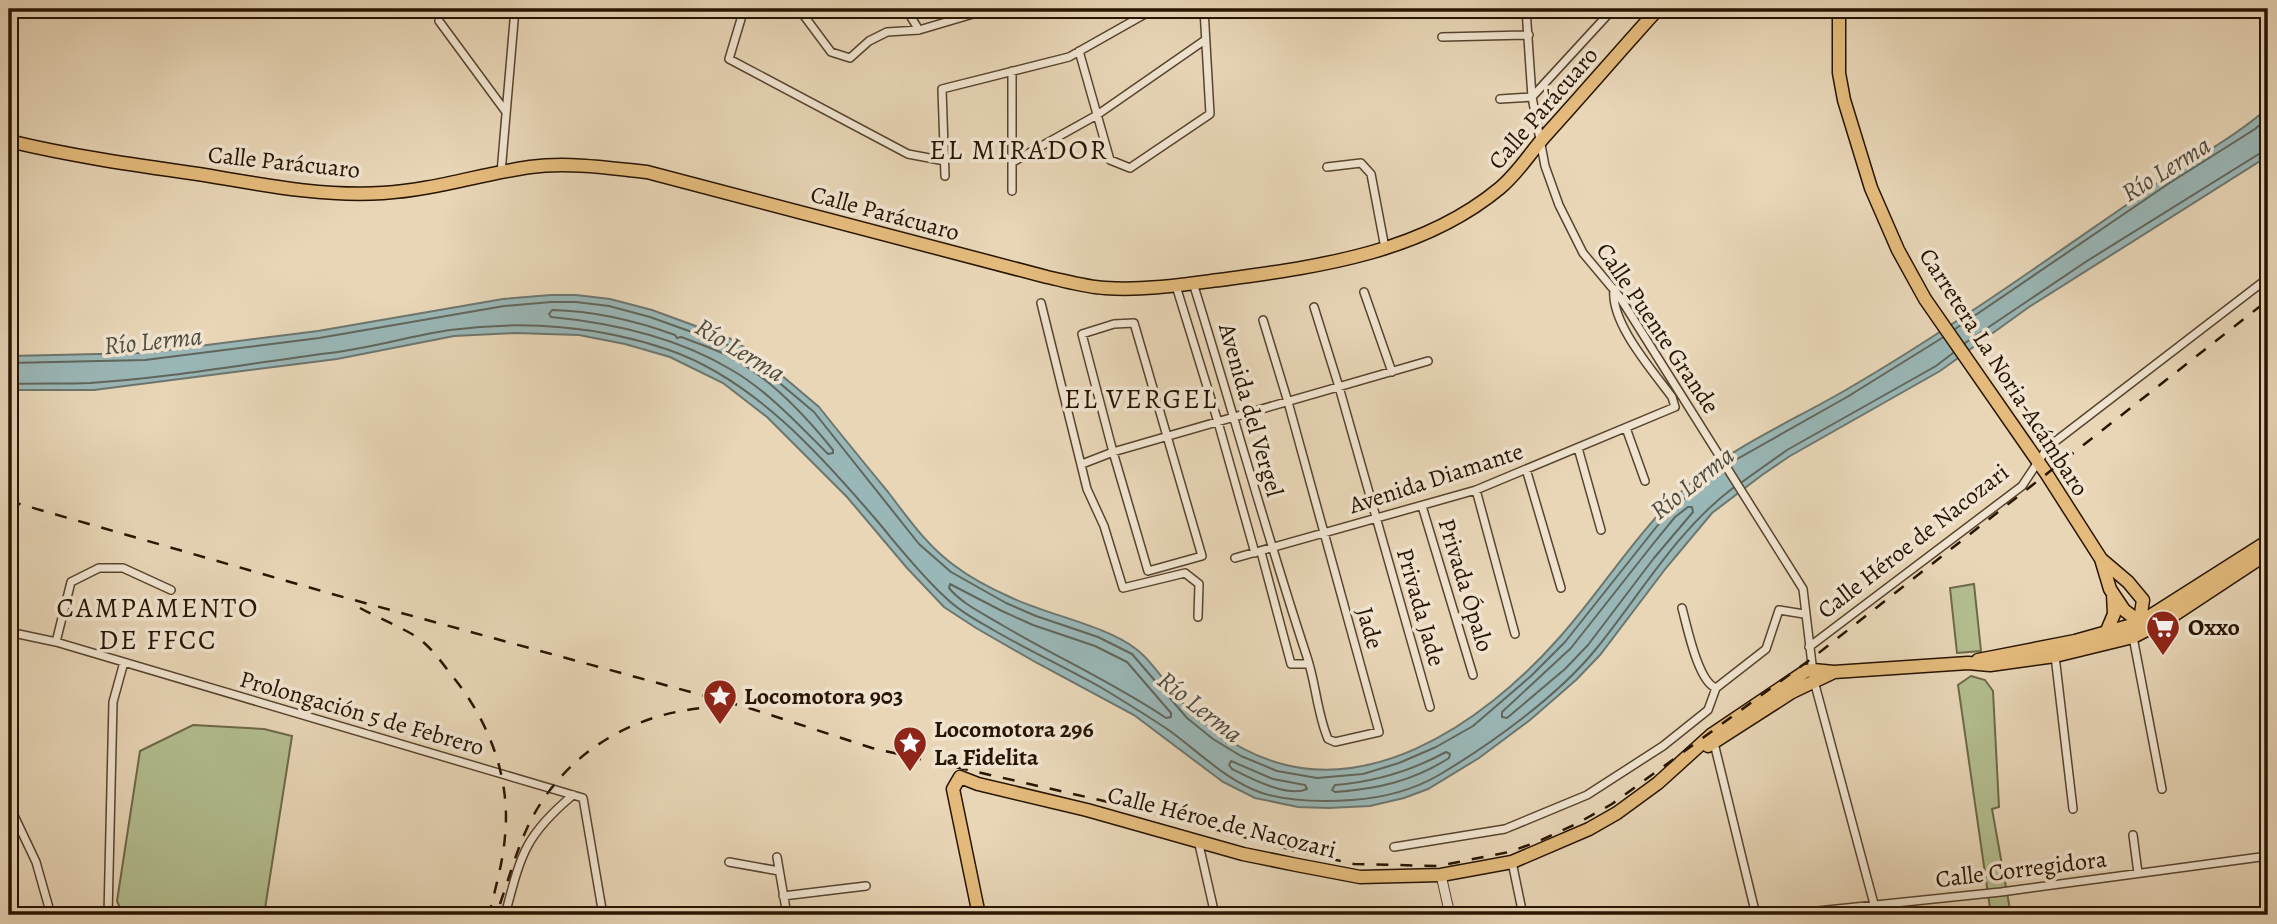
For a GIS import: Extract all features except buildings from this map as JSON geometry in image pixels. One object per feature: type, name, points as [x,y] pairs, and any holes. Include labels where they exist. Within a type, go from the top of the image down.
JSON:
[{"type":"main road","name":"Calle Parácuaro","points":[[9,141],[56,152],[324,192],[383,193],[447,185],[530,167],[559,165],[647,172],[1047,277],[1105,288],[1176,286],[1305,268],[1363,256],[1421,235],[1478,204],[1519,170],[1539,142],[1658,9]]},
{"type":"main road","name":"Carretera La Noria-Acámbaro","points":[[1839,9],[1839,73],[1859,154],[1884,220],[1925,299],[2101,559],[2113,594],[2140,631]]},
{"type":"main road","points":[[1814,675],[1968,663],[2106,633],[2140,631],[2165,607],[2268,541]]},
{"type":"main road","points":[[1968,663],[1990,665],[2055,656],[2140,631],[2268,553]]},
{"type":"main road","points":[[2101,559],[2128,582],[2143,600],[2158,607],[2165,607]]},
{"type":"main road","points":[[2106,633],[2114,614],[2113,594]]},
{"type":"main road","points":[[2140,631],[2143,600]]},
{"type":"main road","name":"Calle Héroe de Nacozari","points":[[979,915],[953,789],[960,777],[978,784],[1197,839],[1243,854],[1360,877],[1441,875],[1512,863],[1617,813],[1695,752],[1792,692],[1814,675]]},
{"type":"street","points":[[501,173],[515,9]]},
{"type":"street","points":[[744,9],[729,60],[908,154],[945,161]]},
{"type":"street","points":[[799,9],[831,52],[850,58],[869,41],[887,32],[919,30],[990,9]]},
{"type":"street","points":[[906,9],[919,30]]},
{"type":"street","points":[[945,176],[942,89],[1069,57],[1154,9]]},
{"type":"street","points":[[1079,51],[1110,160],[1130,168],[1210,114],[1204,9]]},
{"type":"street","name":"Calle Puente Grande","points":[[1527,9],[1532,97],[1539,142],[1559,205],[1583,253],[1616,293],[1788,567],[1798,578],[1802,589],[1814,675],[1877,915]]},
{"type":"street","points":[[1500,99],[1532,97],[1613,9]]},
{"type":"street","points":[[439,21],[506,112]]},
{"type":"street","points":[[1442,37],[1529,35]]},
{"type":"street","points":[[1013,162],[1097,115],[1205,40]]},
{"type":"street","points":[[1012,71],[1012,191]]},
{"type":"street","points":[[1327,167],[1362,163],[1371,174],[1385,248]]},
{"type":"street","name":"Calle Héroe de Nacozari","points":[[1809,647],[2022,486],[2048,447],[2268,278]]},
{"type":"street","name":"Avenida del Vergel","points":[[1193,283],[1271,548],[1309,664],[1320,718],[1328,740],[1335,742],[1379,732]]},
{"type":"street","name":"Avenida del Vergel","points":[[1176,286],[1291,664],[1309,664]]},
{"type":"street","points":[[1364,292],[1392,372]]},
{"type":"street","name":"Avenida Diamante","points":[[1234,558],[1476,491],[1675,407],[1675,403],[1621,323],[1613,297],[1616,293]]},
{"type":"street","points":[[1041,303],[1087,488],[1104,526],[1123,588],[1185,573],[1199,584],[1198,617]]},
{"type":"street","name":"Privada Jade","points":[[1314,307],[1430,707]]},
{"type":"street","name":"Jade","points":[[1263,320],[1379,732]]},
{"type":"street","points":[[1133,323],[1202,556],[1148,571],[1113,452],[1082,334],[1114,324],[1133,323]]},
{"type":"street","points":[[1082,464],[1113,452],[1428,361]]},
{"type":"street","points":[[1626,428],[1645,481]]},
{"type":"street","points":[[1578,448],[1601,530]]},
{"type":"street","points":[[1527,469],[1561,588]]},
{"type":"street","points":[[1476,491],[1515,634]]},
{"type":"street","name":"Privada Ópalo","points":[[1422,506],[1473,675]]},
{"type":"street","points":[[56,642],[71,582],[99,568],[123,568],[171,590]]},
{"type":"street","points":[[1682,608],[1698,662],[1707,681],[1716,688]]},
{"type":"street","points":[[1394,847],[1505,830],[1587,795],[1662,746],[1708,710],[1716,688],[1766,649],[1779,610],[1804,614]]},
{"type":"street","points":[[2140,631],[2162,789]]},
{"type":"street","name":"Prolongación 5 de Febrero","points":[[9,632],[56,642],[573,794],[583,799],[603,915]]},
{"type":"street","points":[[2055,656],[2073,809]]},
{"type":"street","points":[[108,915],[113,702],[124,662]]},
{"type":"street","points":[[1713,740],[1756,915]]},
{"type":"street","points":[[505,915],[521,855],[551,814],[573,794]]},
{"type":"street","points":[[9,805],[36,862],[51,915]]},
{"type":"street","points":[[2133,835],[2138,873]]},
{"type":"street","points":[[1197,839],[1215,915]]},
{"type":"street","name":"Calle Corregidora","points":[[1779,915],[2001,892],[2268,856]]},
{"type":"street","points":[[777,857],[787,915]]},
{"type":"street","points":[[729,863],[779,871]]},
{"type":"street","points":[[1512,863],[1523,915]]},
{"type":"street","points":[[1441,875],[1450,915]]},
{"type":"street","points":[[783,896],[866,886]]},
{"type":"green space","points":[[1974,584],[1981,651],[1957,653],[1950,588]]},
{"type":"green space","points":[[1971,676],[1985,680],[1993,691],[1999,807],[1992,809],[2011,915],[1991,915],[1958,685]]},
{"type":"green space","points":[[193,725],[264,729],[292,736],[264,915],[123,915],[117,901],[140,751]]},
{"type":"water","name":"Río Lerma","points":[[2268,108],[2268,156],[2029,307],[1940,371],[1790,456],[1762,475],[1712,513],[1600,655],[1530,720],[1479,758],[1428,789],[1370,806],[1298,807],[1255,798],[1223,782],[1134,715],[976,628],[944,607],[847,497],[767,417],[723,383],[670,357],[579,335],[515,333],[454,336],[337,359],[94,390],[9,390],[9,356],[144,353],[318,331],[503,299],[551,295],[610,299],[652,310],[731,339],[760,357],[819,407],[918,531],[945,558],[989,587],[1108,633],[1136,649],[1195,715],[1242,748],[1286,765],[1330,769],[1373,764],[1416,749],[1456,727],[1494,700],[1559,638],[1667,506],[1710,468],[1922,344]]},
{"type":"railway","points":[[9,501],[332,594],[749,708],[872,748],[1139,809],[1354,864],[1438,866],[1509,852],[1576,824],[1612,804],[1811,659],[2268,300]]},
{"type":"railway","points":[[360,608],[410,633],[427,646],[466,694],[487,732],[501,772],[506,815],[503,856],[489,915]]},
{"type":"railway","points":[[500,904],[518,849],[532,818],[548,792],[568,770],[614,735],[641,722],[698,708],[728,707]]},
{"type":"place","name":"Oxxo","points":[[2163,657]]},
{"type":"place","name":"Locomotora 903","points":[[720,726]]},
{"type":"place","name":"Locomotora 296 La Fidelita","points":[[910,773]]},
{"type":"district","name":"EL MIRADOR","points":[[1019,150]]},
{"type":"district","name":"EL VERGEL","points":[[1141,399]]},
{"type":"district","name":"CAMPAMENTO DE FFCC","points":[[158,624]]}]
